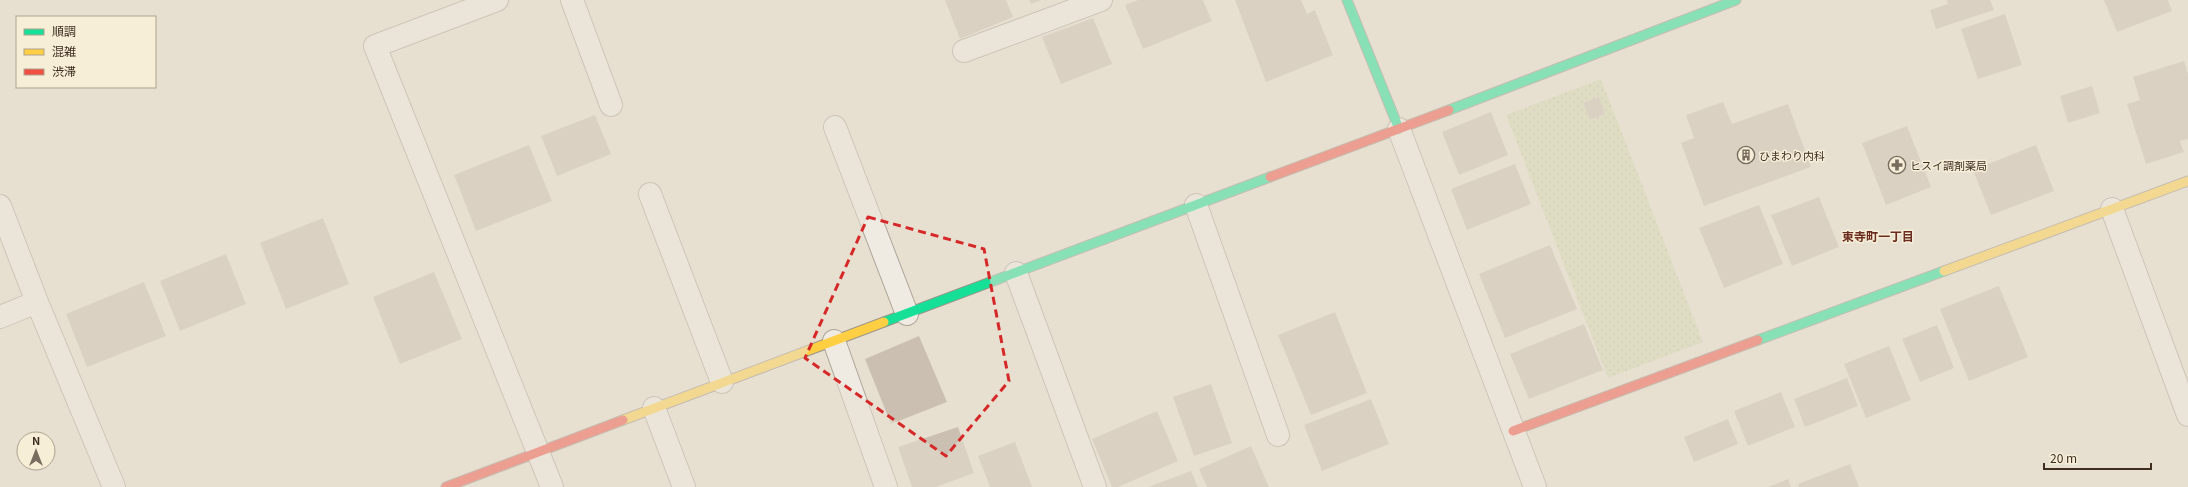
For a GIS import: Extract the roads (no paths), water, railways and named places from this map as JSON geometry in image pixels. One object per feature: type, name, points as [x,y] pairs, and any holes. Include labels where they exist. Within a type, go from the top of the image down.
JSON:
[{"type":"street","points":[[497,0],[375,46],[552,487]]},
{"type":"street","points":[[572,0],[611,105]]},
{"type":"street","points":[[964,51],[1101,0]]},
{"type":"street","points":[[1347,0],[1399,129],[1535,487]]},
{"type":"street","points":[[446,487],[538,451],[1399,129],[1736,0]]},
{"type":"street","points":[[836,127],[906,314]]},
{"type":"street","points":[[1513,431],[2188,181]]},
{"type":"street","points":[[650,194],[722,382]]},
{"type":"street","points":[[1196,205],[1278,435]]},
{"type":"street","points":[[0,206],[36,302],[114,487]]},
{"type":"street","points":[[2112,209],[2188,415]]},
{"type":"street","points":[[1016,273],[1095,487]]},
{"type":"street","points":[[0,317],[36,302]]},
{"type":"street","points":[[834,341],[886,487]]},
{"type":"street","points":[[654,408],[684,487]]},
{"type":"place","name":"ひまわり内科","points":[[1746,155]]},
{"type":"place","name":"ヒスイ調剤薬局","points":[[1897,165]]},
{"type":"district","name":"東寺町一丁目","points":[[1878,235]]}]
